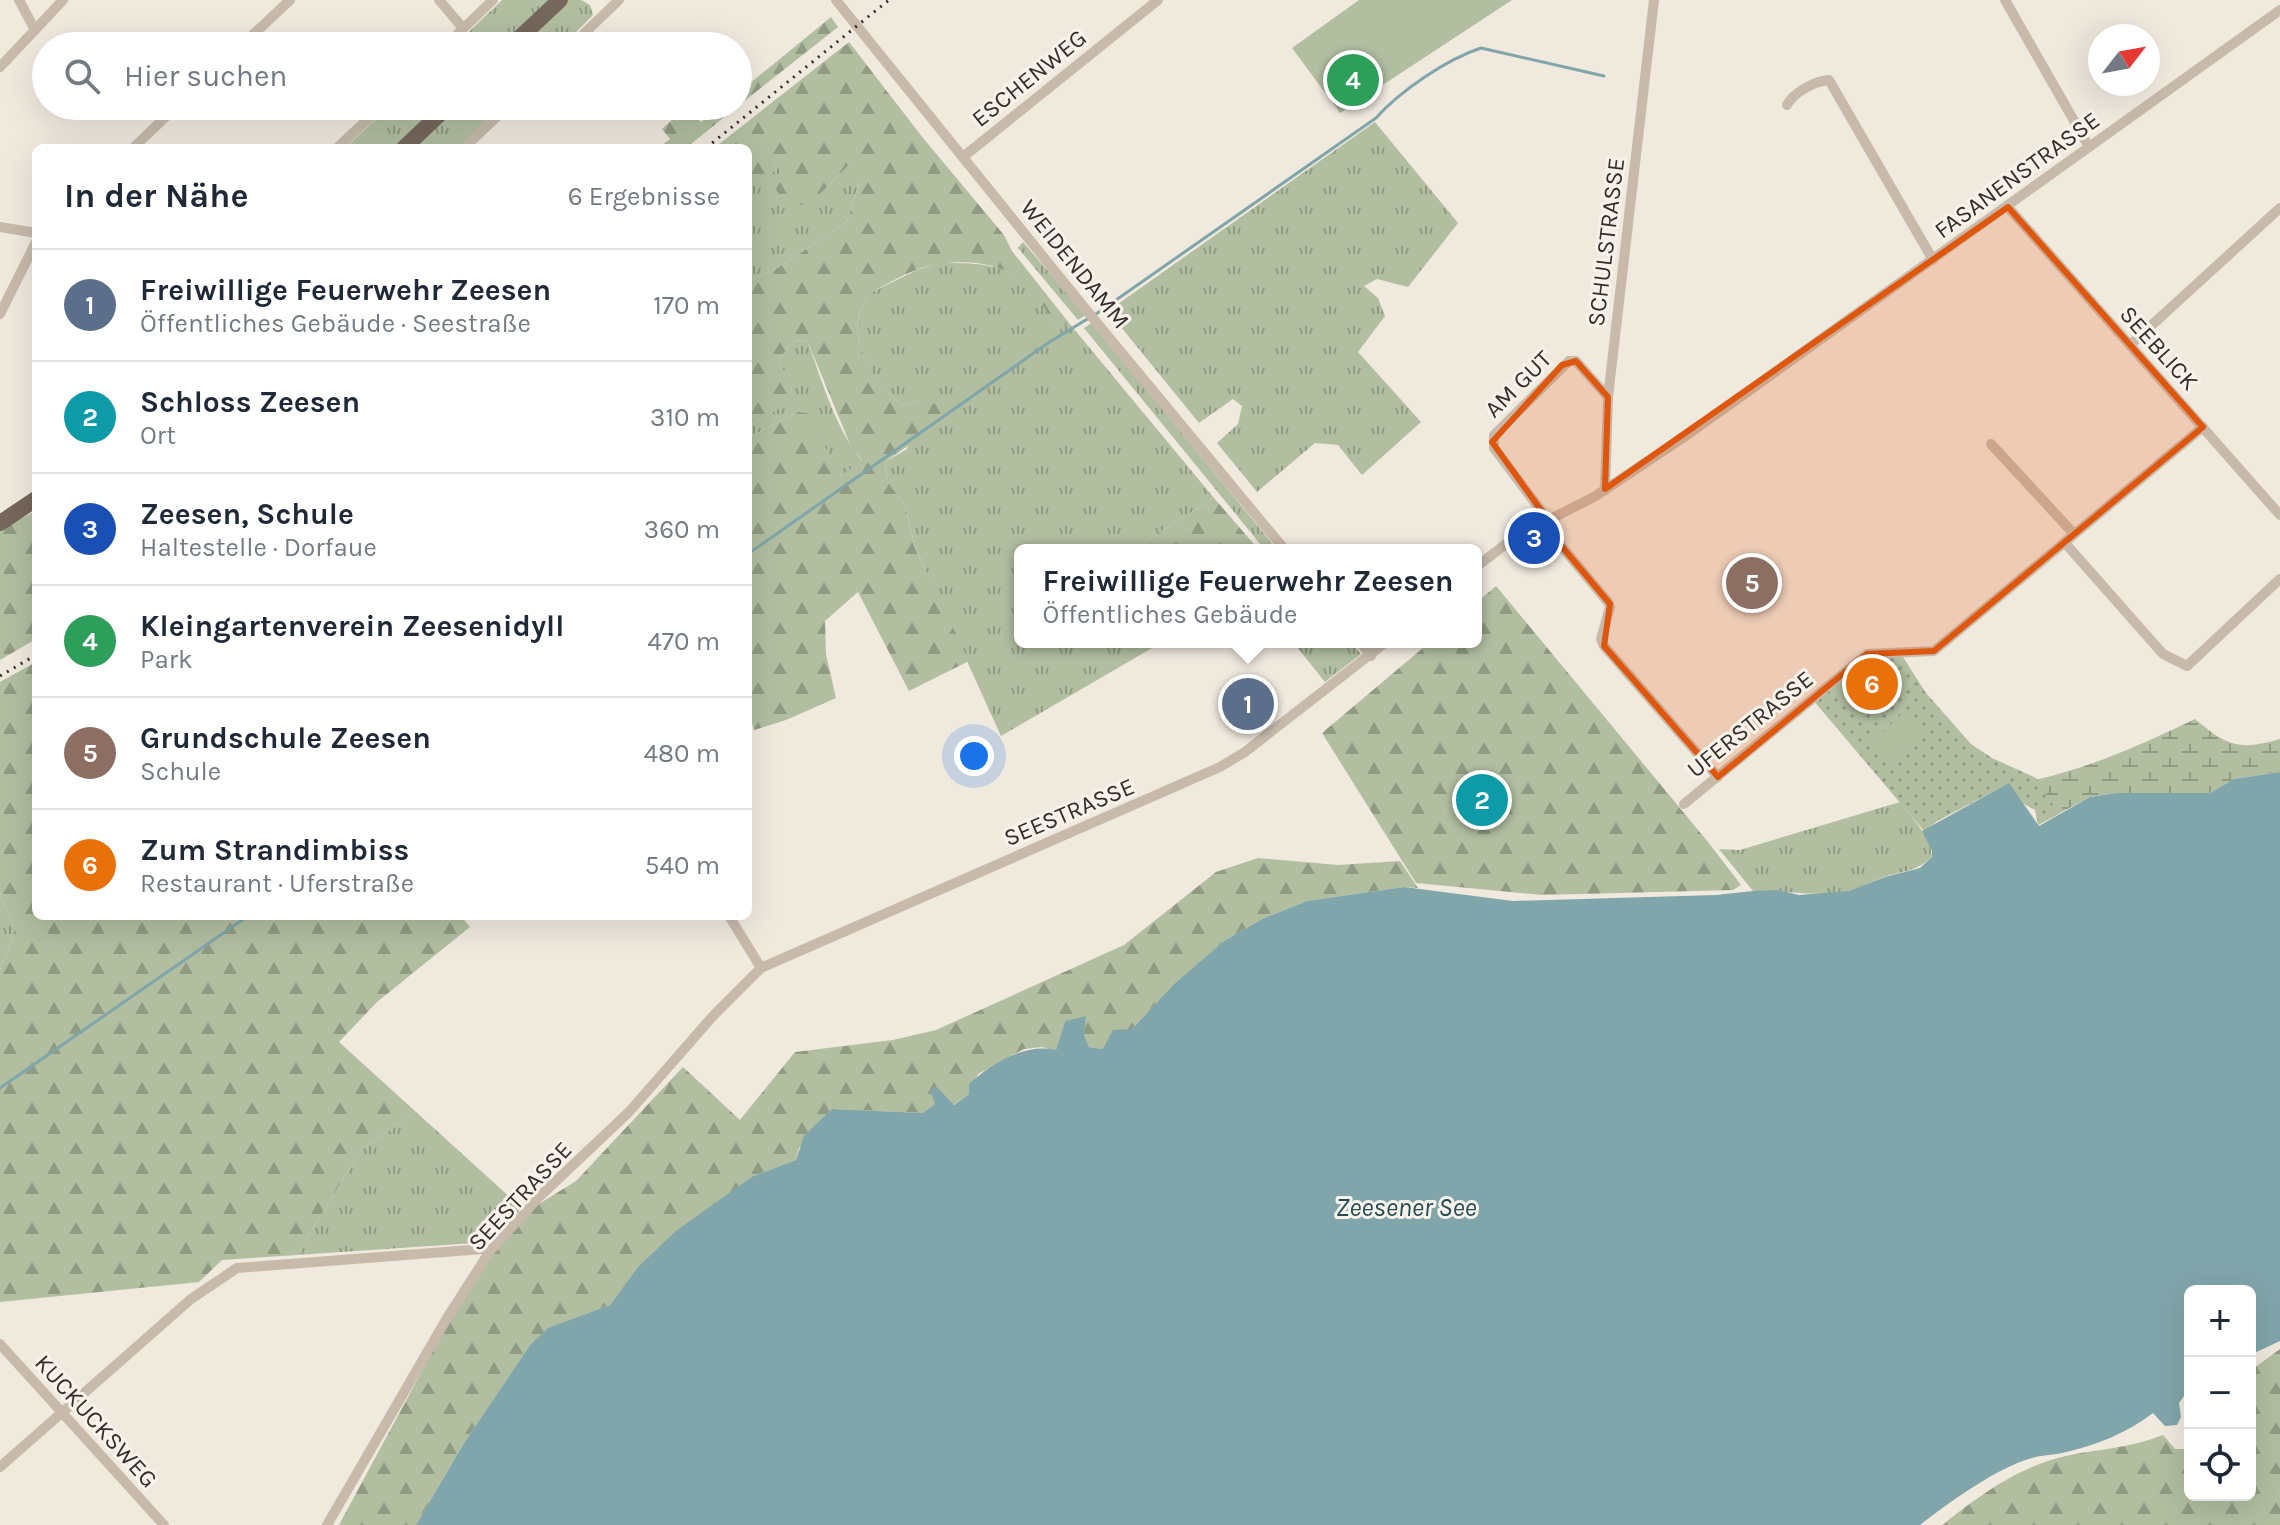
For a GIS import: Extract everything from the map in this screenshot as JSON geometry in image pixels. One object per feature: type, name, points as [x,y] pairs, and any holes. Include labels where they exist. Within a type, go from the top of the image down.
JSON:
[{"type":"main road","points":[[526,32],[560,0]]},
{"type":"main road","points":[[408,144],[433,120]]},
{"type":"main road","points":[[0,523],[32,502]]},
{"type":"street","points":[[19,0],[35,30],[63,0]]},
{"type":"street","points":[[256,32],[290,0]]},
{"type":"street","points":[[439,0],[463,28]]},
{"type":"street","points":[[459,32],[493,0]]},
{"type":"street","points":[[586,32],[619,0]]},
{"type":"street","name":"WEIDENDAMM","points":[[836,0],[1280,544]]},
{"type":"street","name":"ESCHENWEG","points":[[963,157],[1158,0]]},
{"type":"street","name":"SCHULSTRASSE","points":[[1605,490],[1608,397],[1654,0]]},
{"type":"street","points":[[2005,0],[2089,147]]},
{"type":"street","name":"FASANENSTRASSE","points":[[1482,562],[1515,537],[1605,490],[1771,377],[2280,10]]},
{"type":"street","points":[[0,67],[32,33]]},
{"type":"street","name":"FASANENSTRASSE","points":[[1787,105],[1791,98],[1820,81],[1829,80],[1933,260]]},
{"type":"street","points":[[137,144],[162,120]]},
{"type":"street","points":[[341,144],[367,120]]},
{"type":"street","points":[[468,144],[493,120]]},
{"type":"street","name":"SEEBLICK","points":[[2008,207],[2280,515]]},
{"type":"street","points":[[2130,345],[2280,208]]},
{"type":"street","points":[[5,228],[32,232]]},
{"type":"street","points":[[5,228],[32,240]]},
{"type":"street","points":[[0,314],[32,250]]},
{"type":"street","name":"AM GUT","points":[[1545,521],[1494,448],[1494,435],[1569,361],[1576,361],[1608,397]]},
{"type":"street","name":"UFERSTRASSE","points":[[1684,804],[1867,654],[1934,651],[2203,427]]},
{"type":"street","points":[[1991,444],[2074,534]]},
{"type":"street","points":[[1545,521],[1608,602],[1610,607],[1601,639],[1604,646],[1718,777]]},
{"type":"street","points":[[2065,543],[2163,654],[2187,666],[2280,579]]},
{"type":"street","points":[[1365,648],[1371,656]]},
{"type":"street","name":"SEESTRASSE","points":[[327,1525],[447,1318],[490,1251],[539,1197],[629,1112],[713,1016],[761,968],[1220,767],[1245,752],[1380,648]]},
{"type":"street","points":[[731,920],[761,968]]},
{"type":"street","points":[[0,1467],[191,1299],[237,1268],[483,1249],[490,1251]]},
{"type":"street","name":"KUCKUCKSWEG","points":[[0,1344],[164,1525]]},
{"type":"highlighted area","points":[[2008,207],[2203,427],[1934,651],[1867,654],[1718,777],[1604,646],[1610,604],[1542,523],[1548,520],[1492,442],[1562,365],[1576,361],[1608,397],[1605,489]]},
{"type":"green space","points":[[502,0],[551,0],[517,32],[469,32]]},
{"type":"green space","points":[[568,0],[581,0],[590,5],[593,15],[576,32],[534,32]]},
{"type":"green space","points":[[1359,0],[1512,0],[1340,113],[1292,48]]},
{"type":"green space","points":[[831,17],[838,27],[752,95],[752,82]]},
{"type":"green space","points":[[849,42],[923,138],[1004,235],[1012,251],[1069,323],[1058,330],[1026,284],[989,265],[960,262],[931,265],[899,277],[868,294],[859,315],[857,330],[863,354],[876,377],[902,405],[921,400],[945,406],[948,418],[885,462],[888,482],[905,505],[915,548],[969,661],[909,691],[858,592],[825,621],[826,654],[836,698],[754,730],[752,436],[798,412],[807,413],[841,476],[862,460],[852,449],[807,340],[794,341],[779,359],[795,400],[752,424],[752,279],[779,267],[847,222],[859,184],[850,164],[817,197],[791,210],[776,190],[780,167],[752,185],[752,144],[719,144]]},
{"type":"green space","points":[[375,120],[424,120],[399,144],[349,144]]},
{"type":"green space","points":[[441,120],[488,120],[463,144],[416,144]]},
{"type":"green space","points":[[672,120],[721,120],[691,144],[663,144],[670,139],[662,129]]},
{"type":"green space","points":[[1375,122],[1458,223],[1408,287],[1377,279],[1364,286],[1378,298],[1385,316],[1358,352],[1421,422],[1362,475],[1338,445],[1315,443],[1257,492],[1217,443],[1238,424],[1242,406],[1233,399],[1199,423],[1108,311]]},
{"type":"green space","points":[[851,163],[859,184],[847,222],[779,267],[752,279],[752,185],[781,166],[817,197]]},
{"type":"green space","points":[[1023,242],[1086,315],[1078,320],[1018,248]]},
{"type":"green space","points":[[939,263],[973,264],[995,267],[1016,275],[1030,287],[1058,330],[1069,323],[1214,498],[1141,544],[1014,544],[1014,648],[1152,648],[1001,736],[915,547],[905,505],[888,482],[885,462],[907,449],[921,400],[902,405],[876,377],[859,343],[858,318],[868,294]]},
{"type":"green space","points":[[1092,323],[1272,544],[1260,544],[1084,328]]},
{"type":"green space","points":[[807,340],[837,419],[862,461],[842,477],[798,412],[752,436],[752,424],[794,400],[779,359],[794,341]]},
{"type":"green space","points":[[1214,498],[1254,544],[1141,544]]},
{"type":"green space","points":[[32,513],[32,641],[0,660],[0,529]]},
{"type":"green space","points":[[1496,586],[1741,885],[1733,890],[1542,895],[1416,883],[1322,733],[1423,648],[1482,648],[1482,598]]},
{"type":"green space","points":[[1298,648],[1356,648],[1361,654],[1325,682]]},
{"type":"green space","points":[[1901,654],[1926,693],[1971,744],[1992,758],[2036,778],[2059,814],[2038,825],[2035,810],[2024,804],[2008,784],[1924,831],[1813,700],[1867,655]]},
{"type":"green space","points":[[32,664],[32,920],[464,920],[470,927],[377,1002],[339,1042],[416,1112],[360,1151],[297,1255],[222,1260],[199,1282],[0,1302],[0,970],[15,930],[0,893],[0,682]]},
{"type":"green space","points":[[1905,711],[1922,730],[1889,761],[1872,742]]},
{"type":"green space","points":[[2195,719],[2234,744],[2254,745],[2280,739],[2280,772],[2234,779],[2210,793],[2116,793],[2090,797],[2058,814],[2035,780],[2117,754]]},
{"type":"green space","points":[[1900,802],[1925,835],[1932,857],[1916,867],[1846,892],[1753,891],[1719,849],[1740,850]]},
{"type":"green space","points":[[1258,858],[1338,865],[1400,861],[1418,888],[1404,887],[1307,901],[1264,918],[1224,941],[1174,984],[1132,1029],[1103,1049],[1089,1047],[1084,1034],[1085,1017],[1065,1021],[1056,1051],[1042,1047],[1024,1049],[978,1074],[969,1094],[953,1105],[936,1086],[935,1104],[924,1113],[832,1109],[799,1148],[796,1160],[753,1176],[716,1204],[637,1268],[610,1305],[549,1328],[530,1345],[464,1443],[416,1525],[339,1525],[485,1254],[526,1212],[576,1181],[683,1067],[740,1120],[795,1052],[893,1040],[936,1030],[1124,945],[1216,872]]},
{"type":"green space","points":[[0,893],[15,930],[0,970]]},
{"type":"green space","points":[[416,1112],[522,1208],[489,1242],[297,1255],[360,1151]]},
{"type":"green space","points":[[2280,1349],[2280,1525],[1942,1525],[1985,1493],[2032,1467],[2066,1456],[2127,1446],[2163,1435],[2175,1449],[2184,1449],[2184,1501],[2256,1501],[2256,1367]]},
{"type":"water","name":"Zeesener See","points":[[2280,772],[2280,1341],[2256,1352],[2256,1285],[2184,1285],[2184,1396],[2179,1403],[2181,1417],[2177,1425],[2165,1426],[2153,1413],[2098,1443],[2019,1463],[1974,1487],[1920,1525],[416,1525],[464,1443],[530,1345],[548,1328],[610,1305],[637,1268],[676,1231],[753,1176],[796,1160],[804,1136],[832,1109],[923,1113],[935,1104],[930,1090],[936,1086],[954,1105],[969,1094],[969,1084],[998,1062],[1033,1049],[1056,1050],[1065,1021],[1086,1016],[1084,1034],[1089,1047],[1103,1049],[1113,1030],[1132,1029],[1174,984],[1224,941],[1264,918],[1307,901],[1404,887],[1513,901],[1716,895],[1778,890],[1799,895],[1849,891],[1920,868],[1932,857],[1922,831],[2009,783],[2039,826],[2090,797],[2116,793],[2210,793],[2234,779]]},
{"type":"waterway","points":[[1096,314],[1376,118],[1425,77],[1468,53],[1481,48],[1604,76]]},
{"type":"waterway","points":[[752,551],[1048,343],[1089,318]]},
{"type":"waterway","points":[[0,1088],[242,920]]},
{"type":"railway","points":[[752,111],[889,0]]},
{"type":"railway","points":[[711,144],[741,120]]},
{"type":"railway","points":[[0,676],[32,657]]},
{"type":"place","name":"Kleingartenverein Zeesenidyll","points":[[1353,80]]},
{"type":"place","name":"Zeesen, Schule","points":[[1534,538]]},
{"type":"place","name":"Grundschule Zeesen","points":[[1752,583]]},
{"type":"place","name":"Zum Strandimbiss","points":[[1872,684]]},
{"type":"place","name":"Freiwillige Feuerwehr Zeesen","points":[[1248,704]]},
{"type":"place","name":"Schloss Zeesen","points":[[1482,800]]}]
